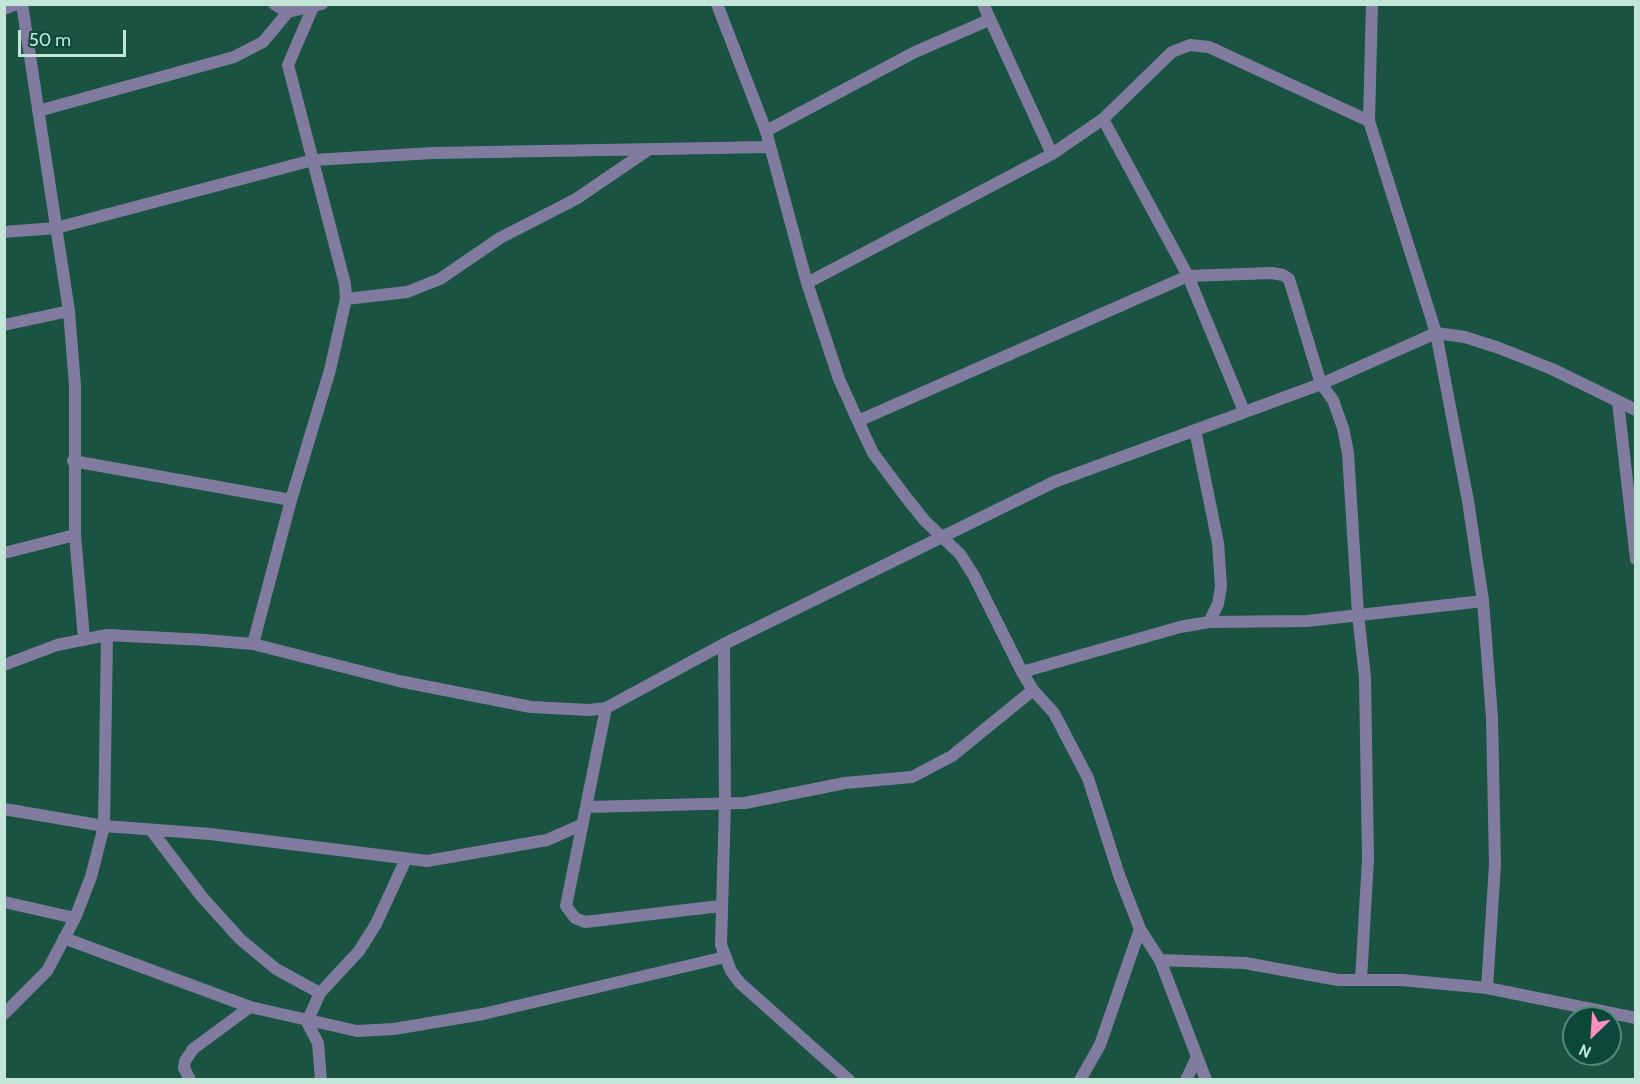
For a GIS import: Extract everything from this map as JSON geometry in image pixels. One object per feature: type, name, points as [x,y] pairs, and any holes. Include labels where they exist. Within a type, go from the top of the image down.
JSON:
[{"type":"street","points":[[4,9],[17,4]]},
{"type":"street","points":[[22,4],[69,311],[75,386],[73,461],[75,535],[84,639]]},
{"type":"street","points":[[274,4],[288,12]]},
{"type":"street","points":[[717,4],[766,131],[807,283],[839,379],[858,421],[873,453],[925,521],[960,554],[974,576],[1022,672],[1033,690],[1054,713],[1088,778],[1119,875],[1140,928],[1160,960],[1206,1080]]},
{"type":"street","points":[[983,4],[1052,154]]},
{"type":"street","points":[[1372,4],[1369,121],[1436,333],[1468,501],[1483,601],[1492,718],[1495,865],[1487,988]]},
{"type":"street","points":[[38,111],[234,57],[263,42],[288,12],[318,6]]},
{"type":"street","points":[[253,644],[291,500],[330,370],[346,298],[345,284],[288,65],[318,6]]},
{"type":"street","points":[[766,131],[915,52],[989,20]]},
{"type":"street","points":[[807,283],[1052,154],[1103,119],[1172,51],[1190,45],[1209,47],[1369,121]]},
{"type":"street","points":[[1103,119],[1188,276],[1244,411]]},
{"type":"street","points":[[4,232],[56,228],[313,159],[433,153],[770,147]]},
{"type":"street","points":[[346,298],[407,292],[440,279],[500,238],[576,199],[649,150]]},
{"type":"street","points":[[858,421],[1188,276],[1246,272],[1283,274],[1289,279],[1321,384],[1333,400],[1343,428],[1348,453],[1358,614],[1365,677],[1368,859],[1362,980]]},
{"type":"street","points":[[4,325],[69,311]]},
{"type":"street","points":[[4,665],[57,645],[107,635],[253,644],[399,681],[531,707],[589,710],[606,708],[724,644],[1054,482],[1321,384],[1436,333],[1465,337],[1499,348],[1551,369],[1635,410]]},
{"type":"street","points":[[1618,402],[1635,559]]},
{"type":"street","points":[[1196,430],[1218,543],[1221,587],[1218,604],[1209,622]]},
{"type":"street","points":[[73,461],[291,500]]},
{"type":"street","points":[[4,553],[75,535]]},
{"type":"street","points":[[1022,672],[1180,627],[1209,622],[1306,621],[1483,601]]},
{"type":"street","points":[[4,1014],[47,971],[75,918],[91,877],[104,826],[107,635]]},
{"type":"street","points":[[724,644],[725,804],[719,935],[724,957],[740,983],[849,1080]]},
{"type":"street","points":[[586,807],[725,804],[761,800],[845,783],[912,777],[952,756],[1033,690]]},
{"type":"street","points":[[606,708],[566,906],[575,918],[585,922],[720,906]]},
{"type":"street","points":[[4,809],[104,826],[427,861],[547,840],[581,825]]},
{"type":"street","points":[[151,830],[202,897],[240,939],[276,969],[320,993]]},
{"type":"street","points":[[307,1022],[320,993],[359,951],[376,924],[405,859]]},
{"type":"street","points":[[4,902],[75,918]]},
{"type":"street","points":[[1080,1080],[1100,1045],[1140,928]]},
{"type":"street","points":[[64,938],[250,1007],[307,1022],[357,1031],[394,1029],[542,1002],[724,957]]},
{"type":"street","points":[[1160,960],[1245,963],[1338,980],[1402,980],[1487,988],[1635,1018]]},
{"type":"street","points":[[190,1080],[184,1068],[193,1049],[250,1007]]},
{"type":"street","points":[[307,1022],[318,1043],[321,1080]]},
{"type":"street","points":[[1186,1080],[1197,1059]]}]
